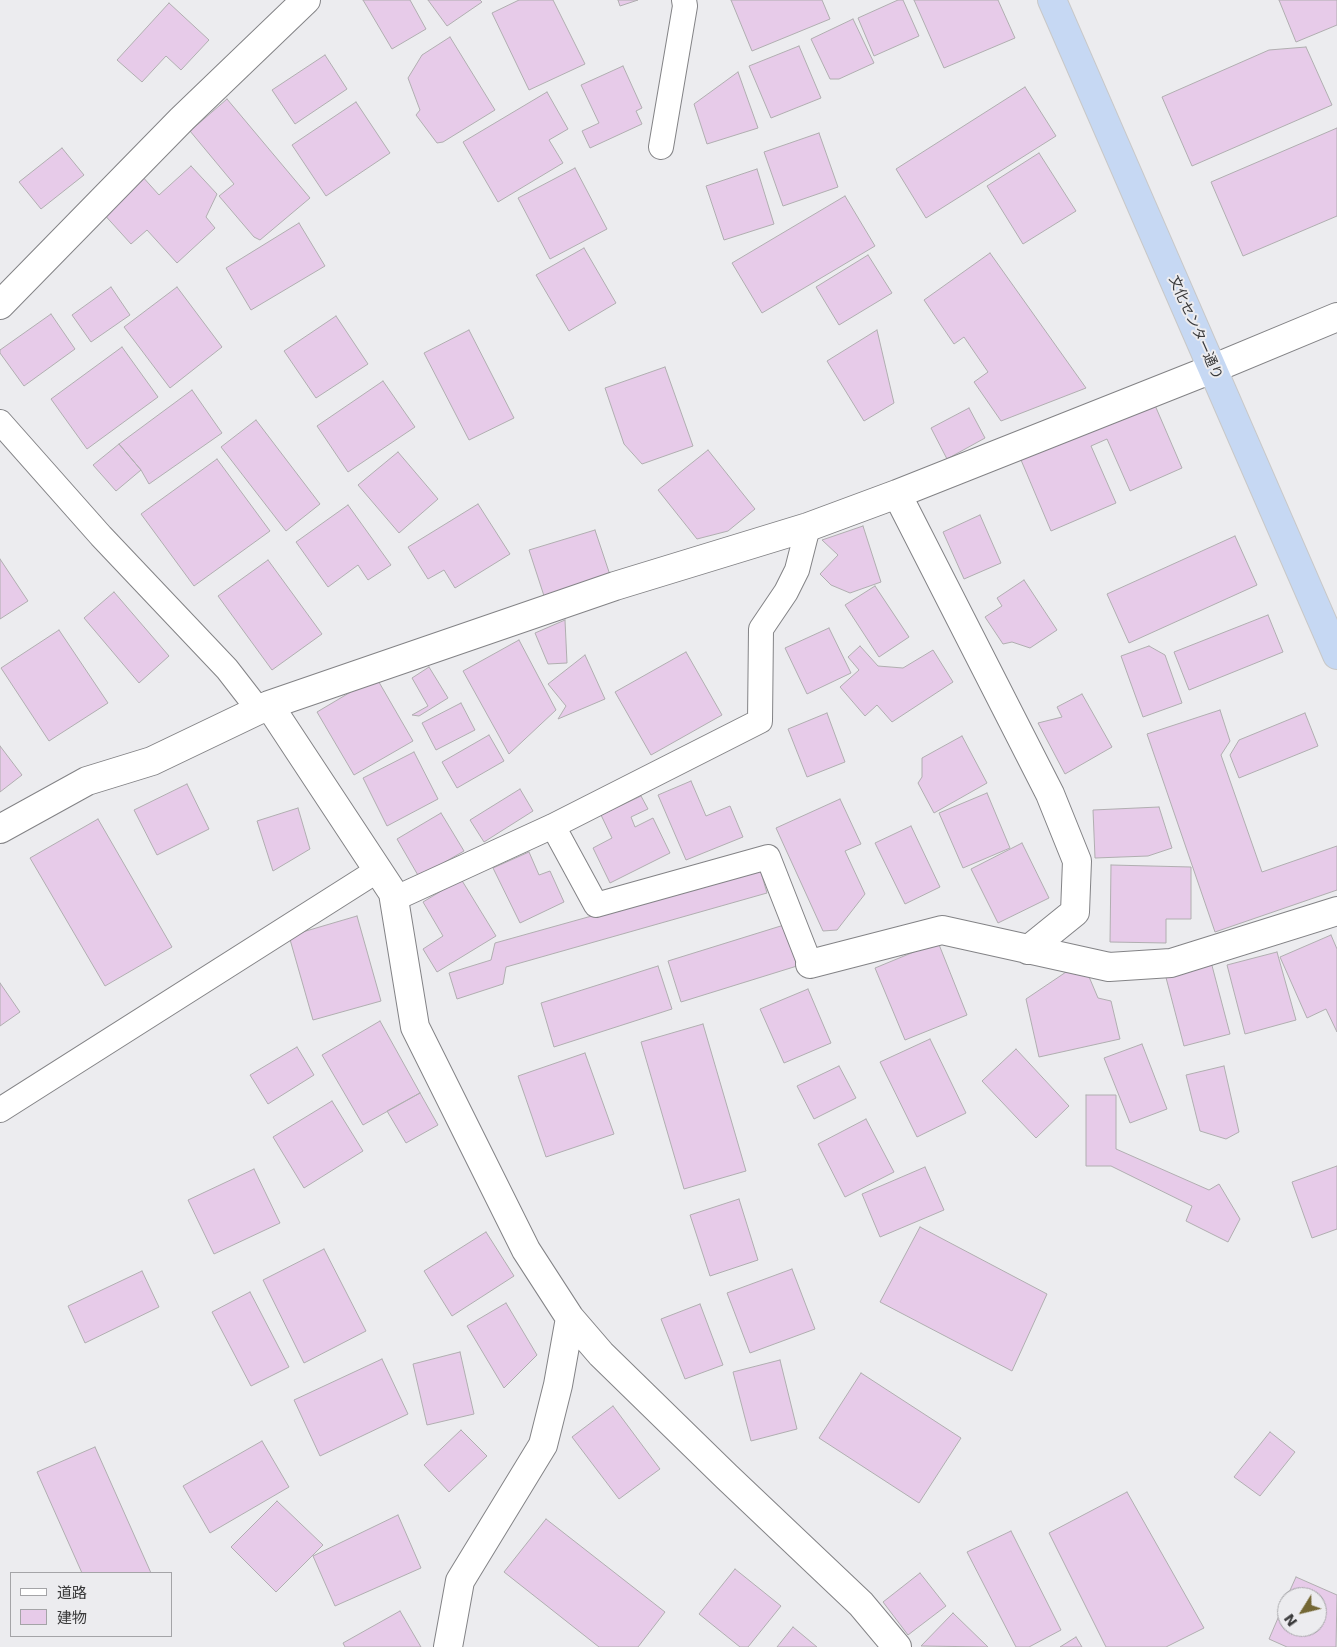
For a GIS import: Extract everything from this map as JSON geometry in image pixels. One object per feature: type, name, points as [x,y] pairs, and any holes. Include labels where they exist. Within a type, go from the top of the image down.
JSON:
[{"type":"highway","name":"文化センター通り","points":[[1052,0],[1337,655]]},
{"type":"street","points":[[0,305],[182,119],[306,0]]},
{"type":"street","points":[[0,829],[88,781],[152,761],[264,707],[616,586],[808,527],[897,494],[1212,369],[1337,317]]},
{"type":"street","points":[[897,494],[1050,794],[1077,862],[1075,912],[1028,950]]},
{"type":"street","points":[[264,707],[393,892],[415,1027],[526,1250],[570,1318],[608,1361],[861,1604],[896,1647]]},
{"type":"street","points":[[810,964],[942,930],[1109,967],[1171,964],[1337,911]]},
{"type":"street","points":[[448,1647],[460,1581],[543,1445],[558,1385],[570,1318]]},
{"type":"lane","points":[[661,147],[685,6],[684,0]]},
{"type":"lane","points":[[0,422],[102,536],[264,707]]},
{"type":"lane","points":[[394,899],[553,826],[760,722],[760,629],[786,592],[797,570],[808,527]]},
{"type":"lane","points":[[553,826],[596,906],[768,857],[810,964]]},
{"type":"lane","points":[[0,1110],[378,870]]},
{"type":"building","points":[[363,0],[410,0],[426,29],[392,49]]},
{"type":"building","points":[[428,0],[480,0],[482,2],[447,26]]},
{"type":"building","points":[[519,0],[553,0],[585,64],[529,90],[492,13]]},
{"type":"building","points":[[618,0],[638,0],[620,6]]},
{"type":"building","points":[[731,0],[822,0],[830,19],[752,51]]},
{"type":"building","points":[[898,0],[903,0],[919,36],[874,56],[858,18]]},
{"type":"building","points":[[914,0],[998,0],[1015,38],[944,68]]},
{"type":"building","points":[[1279,0],[1337,0],[1337,25],[1296,42]]},
{"type":"building","points":[[169,3],[209,40],[181,70],[166,56],[142,82],[117,60]]},
{"type":"building","points":[[853,19],[874,63],[839,79],[830,79],[811,39]]},
{"type":"building","points":[[450,37],[495,110],[443,142],[437,143],[416,115],[420,110],[408,78],[422,55]]},
{"type":"building","points":[[799,46],[821,98],[771,118],[749,66]]},
{"type":"building","points":[[1306,47],[1332,105],[1192,166],[1162,97],[1269,50]]},
{"type":"building","points":[[325,55],[347,89],[295,124],[272,90]]},
{"type":"building","points":[[623,66],[642,108],[636,111],[642,124],[590,148],[582,131],[599,123],[581,85]]},
{"type":"building","points":[[738,72],[758,128],[707,144],[694,104]]},
{"type":"building","points":[[1025,87],[1056,136],[926,218],[896,169]]},
{"type":"building","points":[[547,92],[568,129],[549,140],[563,163],[498,202],[463,142]]},
{"type":"building","points":[[227,99],[310,198],[260,240],[254,237],[219,196],[234,184],[190,131]]},
{"type":"building","points":[[356,102],[390,153],[326,196],[292,145]]},
{"type":"building","points":[[1337,128],[1337,216],[1243,256],[1211,182]]},
{"type":"building","points":[[819,133],[838,187],[783,206],[764,152]]},
{"type":"building","points":[[62,148],[84,175],[41,209],[19,182]]},
{"type":"building","points":[[1039,153],[1076,211],[1023,244],[987,186]]},
{"type":"building","points":[[191,166],[217,194],[206,217],[215,228],[177,263],[147,230],[131,244],[101,211],[141,175],[159,195]]},
{"type":"building","points":[[575,168],[607,229],[550,259],[518,198]]},
{"type":"building","points":[[757,169],[774,224],[724,240],[706,186]]},
{"type":"building","points":[[845,196],[875,246],[762,313],[732,263]]},
{"type":"building","points":[[299,223],[325,266],[251,310],[226,268]]},
{"type":"building","points":[[584,248],[616,303],[569,331],[536,275]]},
{"type":"building","points":[[990,253],[1086,388],[1001,421],[974,382],[988,372],[964,337],[954,344],[924,300]]},
{"type":"building","points":[[868,255],[892,293],[839,325],[816,287]]},
{"type":"building","points":[[111,287],[130,315],[91,342],[72,315]]},
{"type":"building","points":[[177,287],[222,347],[170,388],[124,327]]},
{"type":"building","points":[[51,314],[75,349],[24,386],[0,353],[0,350]]},
{"type":"building","points":[[336,316],[368,364],[316,398],[284,351]]},
{"type":"building","points":[[469,330],[514,418],[469,440],[424,353]]},
{"type":"building","points":[[877,330],[894,403],[864,421],[827,361]]},
{"type":"building","points":[[122,347],[158,397],[87,449],[51,399]]},
{"type":"building","points":[[665,367],[693,446],[642,464],[624,444],[605,388]]},
{"type":"building","points":[[383,381],[415,427],[348,472],[317,426]]},
{"type":"building","points":[[192,390],[222,433],[149,484],[141,470],[119,444]]},
{"type":"building","points":[[1154,403],[1182,468],[1130,491],[1107,439],[1091,446],[1116,503],[1051,531],[1021,460]]},
{"type":"building","points":[[969,408],[985,438],[947,459],[931,428]]},
{"type":"building","points":[[256,420],[320,504],[286,531],[221,447]]},
{"type":"building","points":[[119,444],[141,470],[116,491],[93,465]]},
{"type":"building","points":[[708,450],[755,509],[728,531],[697,539],[658,490]]},
{"type":"building","points":[[398,452],[438,499],[399,533],[358,485]]},
{"type":"building","points":[[217,459],[270,531],[194,586],[141,514]]},
{"type":"building","points":[[478,504],[510,554],[455,588],[444,570],[428,579],[408,547]]},
{"type":"building","points":[[348,505],[391,565],[368,580],[358,565],[328,587],[296,542]]},
{"type":"building","points":[[980,515],[1001,563],[964,579],[943,532]]},
{"type":"building","points":[[863,526],[881,582],[850,593],[831,585],[820,574],[838,555],[822,540]]},
{"type":"building","points":[[595,530],[612,581],[546,602],[529,550]]},
{"type":"building","points":[[1235,536],[1257,585],[1129,643],[1107,594]]},
{"type":"building","points":[[0,559],[28,601],[0,619]]},
{"type":"building","points":[[268,560],[322,634],[272,670],[218,596]]},
{"type":"building","points":[[1024,580],[1057,630],[1030,648],[1012,642],[1003,644],[985,617],[1002,606],[997,598]]},
{"type":"building","points":[[875,586],[909,637],[879,657],[845,605]]},
{"type":"building","points":[[114,592],[169,656],[139,683],[84,618]]},
{"type":"building","points":[[1268,615],[1283,652],[1189,690],[1174,652]]},
{"type":"building","points":[[565,620],[567,663],[548,664],[535,633]]},
{"type":"building","points":[[829,628],[851,673],[807,694],[785,648]]},
{"type":"building","points":[[59,630],[108,703],[49,741],[1,668]]},
{"type":"building","points":[[519,640],[556,710],[509,754],[463,671]]},
{"type":"building","points":[[860,646],[878,666],[903,668],[933,650],[953,682],[892,722],[877,705],[865,716],[840,687],[859,670],[848,657]]},
{"type":"building","points":[[1149,646],[1165,655],[1182,703],[1143,717],[1121,656]]},
{"type":"building","points":[[686,652],[722,715],[651,755],[615,692]]},
{"type":"building","points":[[585,655],[605,699],[558,719],[566,706],[548,684]]},
{"type":"building","points":[[429,667],[448,698],[419,716],[412,715],[428,706],[412,678]]},
{"type":"building","points":[[376,677],[413,741],[354,775],[317,712]]},
{"type":"building","points":[[1082,694],[1112,747],[1065,774],[1038,723],[1062,717],[1057,707]]},
{"type":"building","points":[[461,703],[475,730],[436,750],[422,723]]},
{"type":"building","points":[[1220,710],[1230,741],[1221,755],[1262,872],[1337,846],[1337,890],[1215,932],[1147,734]]},
{"type":"building","points":[[827,713],[845,762],[807,777],[788,729]]},
{"type":"building","points":[[1305,713],[1318,746],[1239,778],[1230,755],[1239,740]]},
{"type":"building","points":[[489,735],[504,761],[457,788],[442,762]]},
{"type":"building","points":[[962,736],[987,783],[934,813],[918,783],[922,777],[922,758]]},
{"type":"building","points":[[0,746],[22,775],[0,792]]},
{"type":"building","points":[[414,752],[438,799],[387,826],[363,778]]},
{"type":"building","points":[[691,781],[706,816],[730,806],[743,837],[686,860],[658,795]]},
{"type":"building","points":[[187,784],[209,829],[157,855],[134,810]]},
{"type":"building","points":[[520,789],[533,811],[484,842],[470,820]]},
{"type":"building","points":[[987,793],[1010,848],[963,868],[939,813]]},
{"type":"building","points":[[641,796],[648,809],[631,817],[635,827],[653,818],[670,853],[610,883],[593,848],[612,838],[601,815]]},
{"type":"building","points":[[840,799],[861,844],[845,851],[865,894],[837,930],[823,931],[776,828]]},
{"type":"building","points":[[1159,807],[1172,848],[1148,856],[1095,858],[1093,810]]},
{"type":"building","points":[[298,808],[310,849],[273,871],[257,821]]},
{"type":"building","points":[[441,813],[464,851],[419,877],[397,839]]},
{"type":"building","points":[[98,819],[172,947],[105,986],[30,858]]},
{"type":"building","points":[[911,826],[940,887],[905,904],[875,843]]},
{"type":"building","points":[[1022,843],[1049,898],[998,923],[971,869]]},
{"type":"building","points":[[529,852],[539,875],[550,871],[564,902],[520,923],[493,868]]},
{"type":"building","points":[[1111,865],[1191,867],[1191,919],[1166,919],[1166,943],[1110,942]]},
{"type":"building","points":[[760,869],[767,893],[506,967],[503,984],[457,999],[449,973],[491,960],[495,943]]},
{"type":"building","points":[[461,879],[496,936],[437,972],[423,949],[443,936],[423,902]]},
{"type":"building","points":[[357,916],[381,1001],[313,1020],[289,936]]},
{"type":"building","points":[[784,925],[797,966],[681,1002],[668,961]]},
{"type":"building","points":[[1331,935],[1337,949],[1337,1032],[1326,1009],[1307,1018],[1280,957]]},
{"type":"building","points":[[938,942],[967,1015],[905,1040],[875,968]]},
{"type":"building","points":[[1277,952],[1296,1020],[1245,1034],[1227,965]]},
{"type":"building","points":[[1210,958],[1230,1034],[1184,1046],[1164,970]]},
{"type":"building","points":[[658,966],[672,1009],[554,1047],[541,1003]]},
{"type":"building","points":[[1072,968],[1087,972],[1098,998],[1111,1001],[1120,1039],[1039,1057],[1026,999]]},
{"type":"building","points":[[0,983],[20,1012],[0,1026]]},
{"type":"building","points":[[808,989],[831,1043],[784,1063],[760,1009]]},
{"type":"building","points":[[380,1021],[420,1093],[363,1125],[322,1055]]},
{"type":"building","points":[[703,1024],[746,1171],[684,1189],[641,1042]]},
{"type":"building","points":[[930,1039],[966,1113],[917,1137],[880,1062]]},
{"type":"building","points":[[1142,1044],[1167,1109],[1130,1123],[1104,1058]]},
{"type":"building","points":[[297,1047],[314,1075],[268,1104],[250,1075]]},
{"type":"building","points":[[1016,1049],[1069,1106],[1036,1138],[982,1081]]},
{"type":"building","points":[[585,1053],[614,1134],[546,1157],[518,1076]]},
{"type":"building","points":[[839,1066],[856,1098],[814,1119],[797,1086]]},
{"type":"building","points":[[1224,1066],[1239,1132],[1226,1139],[1200,1131],[1186,1075]]},
{"type":"building","points":[[420,1093],[438,1125],[406,1143],[387,1111]]},
{"type":"building","points":[[1086,1095],[1116,1095],[1116,1149],[1209,1190],[1219,1184],[1240,1219],[1228,1242],[1186,1221],[1192,1206],[1111,1166],[1086,1166]]},
{"type":"building","points":[[332,1101],[363,1151],[304,1188],[273,1137]]},
{"type":"building","points":[[866,1119],[894,1172],[845,1197],[818,1144]]},
{"type":"building","points":[[1337,1166],[1337,1229],[1312,1238],[1292,1182]]},
{"type":"building","points":[[925,1167],[944,1210],[880,1237],[862,1194]]},
{"type":"building","points":[[254,1169],[280,1223],[214,1254],[188,1200]]},
{"type":"building","points":[[739,1199],[758,1260],[710,1276],[690,1215]]},
{"type":"building","points":[[920,1227],[1047,1294],[1012,1371],[880,1302]]},
{"type":"building","points":[[486,1232],[514,1276],[452,1316],[424,1271]]},
{"type":"building","points":[[324,1249],[366,1331],[304,1363],[263,1280]]},
{"type":"building","points":[[792,1269],[815,1329],[750,1353],[727,1293]]},
{"type":"building","points":[[142,1271],[159,1307],[85,1343],[68,1306]]},
{"type":"building","points":[[250,1292],[289,1367],[251,1386],[212,1312]]},
{"type":"building","points":[[506,1303],[537,1355],[504,1388],[467,1326]]},
{"type":"building","points":[[700,1304],[723,1365],[685,1379],[661,1319]]},
{"type":"building","points":[[460,1352],[474,1414],[427,1425],[413,1364]]},
{"type":"building","points":[[382,1359],[408,1414],[320,1456],[294,1400]]},
{"type":"building","points":[[780,1360],[797,1429],[751,1441],[733,1372]]},
{"type":"building","points":[[861,1373],[961,1438],[919,1503],[819,1438]]},
{"type":"building","points":[[613,1406],[660,1469],[619,1499],[572,1437]]},
{"type":"building","points":[[461,1430],[487,1456],[449,1492],[424,1465]]},
{"type":"building","points":[[1270,1432],[1295,1452],[1260,1496],[1234,1477]]},
{"type":"building","points":[[262,1441],[289,1487],[210,1533],[183,1486]]},
{"type":"building","points":[[95,1447],[151,1572],[82,1572],[37,1472]]},
{"type":"building","points":[[1127,1492],[1204,1628],[1166,1647],[1106,1647],[1049,1533]]},
{"type":"building","points":[[277,1501],[323,1545],[276,1592],[231,1547]]},
{"type":"building","points":[[398,1515],[421,1568],[335,1606],[313,1556]]},
{"type":"building","points":[[546,1519],[665,1612],[638,1647],[599,1647],[504,1572]]},
{"type":"building","points":[[1011,1531],[1061,1630],[1029,1647],[1016,1647],[967,1552]]},
{"type":"building","points":[[735,1569],[781,1606],[748,1647],[740,1647],[699,1614]]},
{"type":"building","points":[[920,1573],[946,1606],[908,1635],[883,1602]]},
{"type":"building","points":[[1296,1577],[1319,1587],[1292,1587]]},
{"type":"building","points":[[1327,1591],[1337,1595],[1336,1647],[1287,1647],[1269,1639],[1277,1620],[1277,1637],[1327,1637]]},
{"type":"building","points":[[400,1611],[421,1647],[345,1647],[343,1643]]},
{"type":"building","points":[[953,1613],[988,1647],[921,1646]]},
{"type":"building","points":[[793,1627],[817,1647],[777,1647]]},
{"type":"building","points":[[1076,1637],[1082,1647],[1060,1647]]}]
